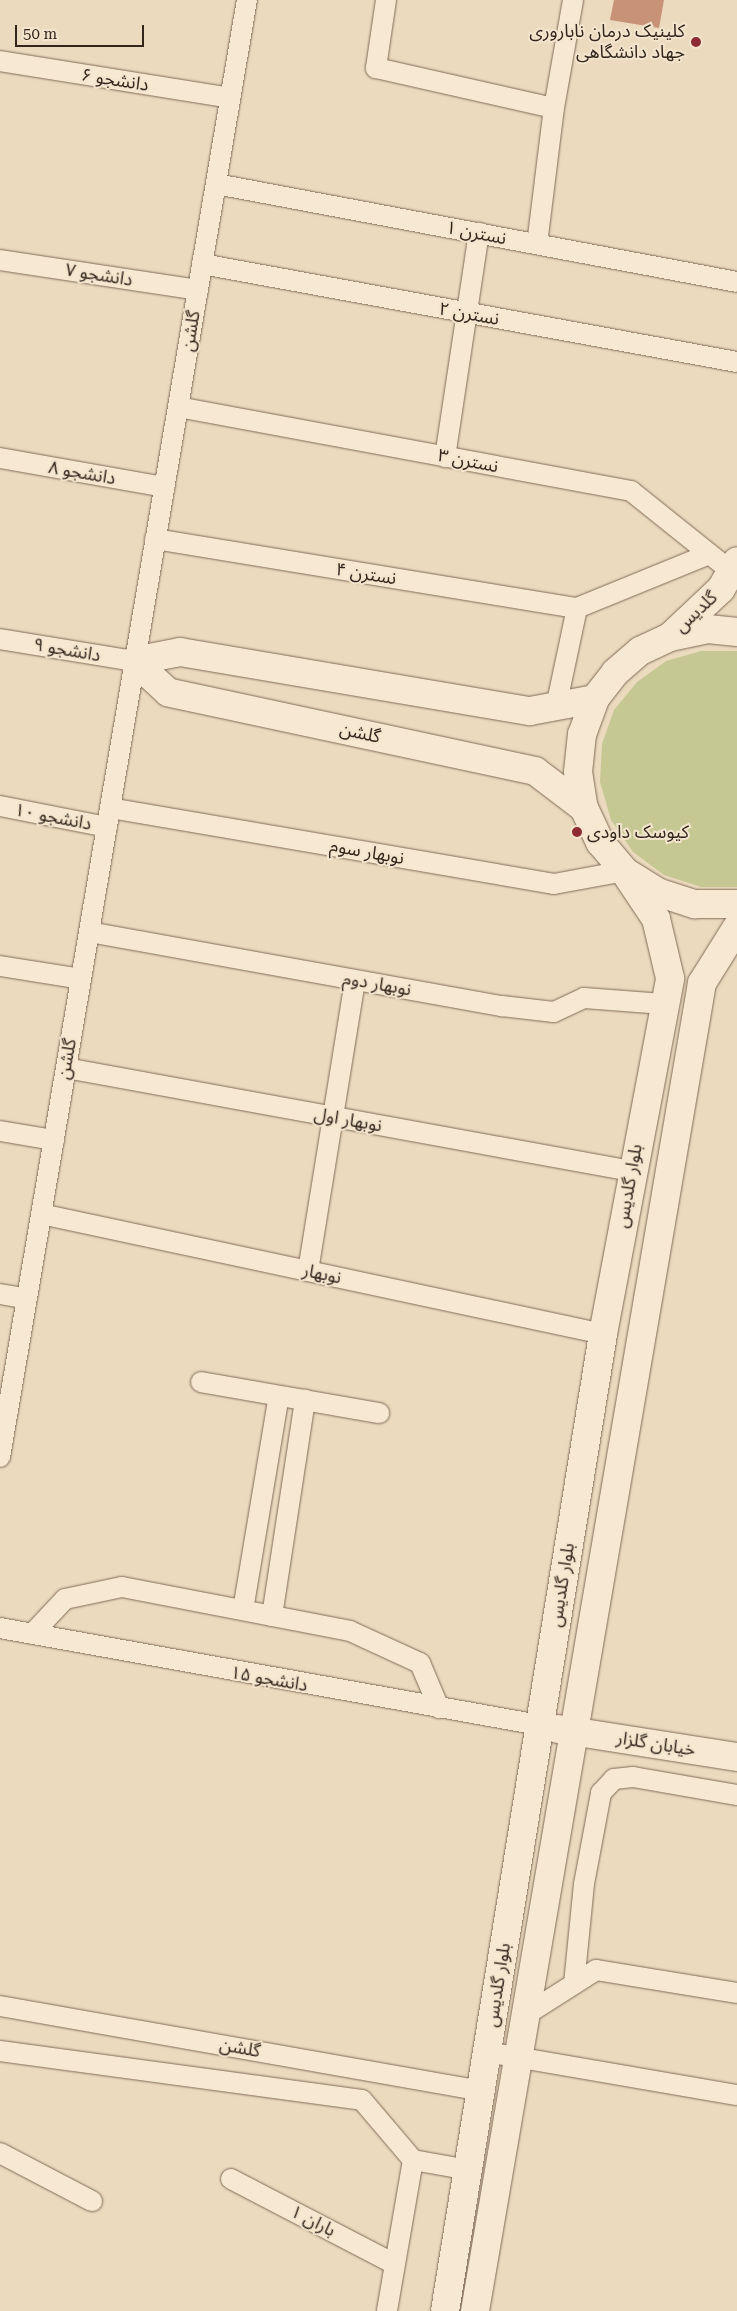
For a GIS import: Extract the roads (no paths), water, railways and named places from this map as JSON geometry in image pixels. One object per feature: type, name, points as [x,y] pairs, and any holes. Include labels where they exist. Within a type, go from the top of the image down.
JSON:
[{"type":"main road","name":"گلدیس","points":[[670,637],[721,589],[734,566]]},
{"type":"main road","points":[[737,632],[708,629],[670,637],[634,657],[596,699],[582,734],[578,772],[584,808],[600,842],[624,870],[657,892],[695,904],[737,904]]},
{"type":"main road","points":[[134,661],[180,652],[530,711],[596,699]]},
{"type":"main road","name":"گلشن","points":[[134,661],[168,692],[535,771],[584,808]]},
{"type":"main road","name":"بلوار گلدیس","points":[[445,2311],[603,1334],[631,1172],[670,978],[656,919],[624,870]]},
{"type":"main road","name":"بلوار گلدیس","points":[[475,2311],[637,1374],[702,983],[737,928]]},
{"type":"main road","points":[[598,1365],[637,1374]]},
{"type":"main road","name":"خیابان گلزار","points":[[539,1725],[737,1757]]},
{"type":"street","name":"گلشن","points":[[0,1457],[247,0]]},
{"type":"street","points":[[386,0],[376,68],[554,108]]},
{"type":"street","points":[[537,244],[554,108],[573,0]]},
{"type":"street","name":"دانشجو ۶","points":[[0,62],[230,98]]},
{"type":"street","name":"نسترن ۱","points":[[216,184],[737,282]]},
{"type":"street","points":[[445,457],[479,234]]},
{"type":"street","name":"دانشجو ۷","points":[[0,260],[198,290]]},
{"type":"street","name":"نسترن ۲","points":[[202,264],[737,362]]},
{"type":"street","name":"نسترن ۳","points":[[178,407],[631,491],[709,554],[734,566]]},
{"type":"street","name":"دانشجو ۸","points":[[0,458],[164,487]]},
{"type":"street","name":"نسترن ۴","points":[[156,539],[577,608]]},
{"type":"street","points":[[556,707],[577,608],[709,554]]},
{"type":"street","name":"دانشجو ۹","points":[[0,639],[134,661]]},
{"type":"street","name":"دانشجو ۱۰","points":[[0,806],[108,817]]},
{"type":"street","name":"نوبهار سوم","points":[[108,817],[554,884],[624,870]]},
{"type":"street","name":"نوبهار دوم","points":[[89,932],[355,981],[554,1012],[584,998],[664,1004]]},
{"type":"street","points":[[0,966],[81,979]]},
{"type":"street","points":[[308,1271],[355,981]]},
{"type":"street","name":"نوبهار اول","points":[[66,1068],[631,1172]]},
{"type":"street","points":[[0,1130],[54,1140]]},
{"type":"street","name":"نوبهار","points":[[41,1214],[603,1334]]},
{"type":"street","points":[[0,1294],[27,1298]]},
{"type":"street","points":[[201,1382],[379,1413]]},
{"type":"street","points":[[243,1610],[279,1396]]},
{"type":"street","points":[[272,1616],[305,1400]]},
{"type":"street","points":[[32,1634],[66,1599],[122,1587],[350,1631],[420,1663],[439,1708]]},
{"type":"street","name":"دانشجو ۱۵","points":[[0,1628],[539,1725]]},
{"type":"street","points":[[574,1984],[584,1884],[601,1793],[614,1779],[633,1777],[737,1796]]},
{"type":"street","points":[[527,2014],[596,1970],[737,1993]]},
{"type":"street","name":"گلشن","points":[[0,2006],[481,2091]]},
{"type":"street","points":[[0,2051],[362,2100],[413,2160],[469,2170]]},
{"type":"street","points":[[487,2052],[737,2095]]},
{"type":"street","points":[[0,2153],[92,2201]]},
{"type":"street","points":[[387,2311],[413,2160]]},
{"type":"street","name":"باران ۱","points":[[232,2179],[394,2264]]},
{"type":"place","name":"کلینیک درمان ناباروری جهاد دانشگاهی","points":[[696,42]]},
{"type":"place","name":"کیوسک داودی","points":[[577,832]]}]
